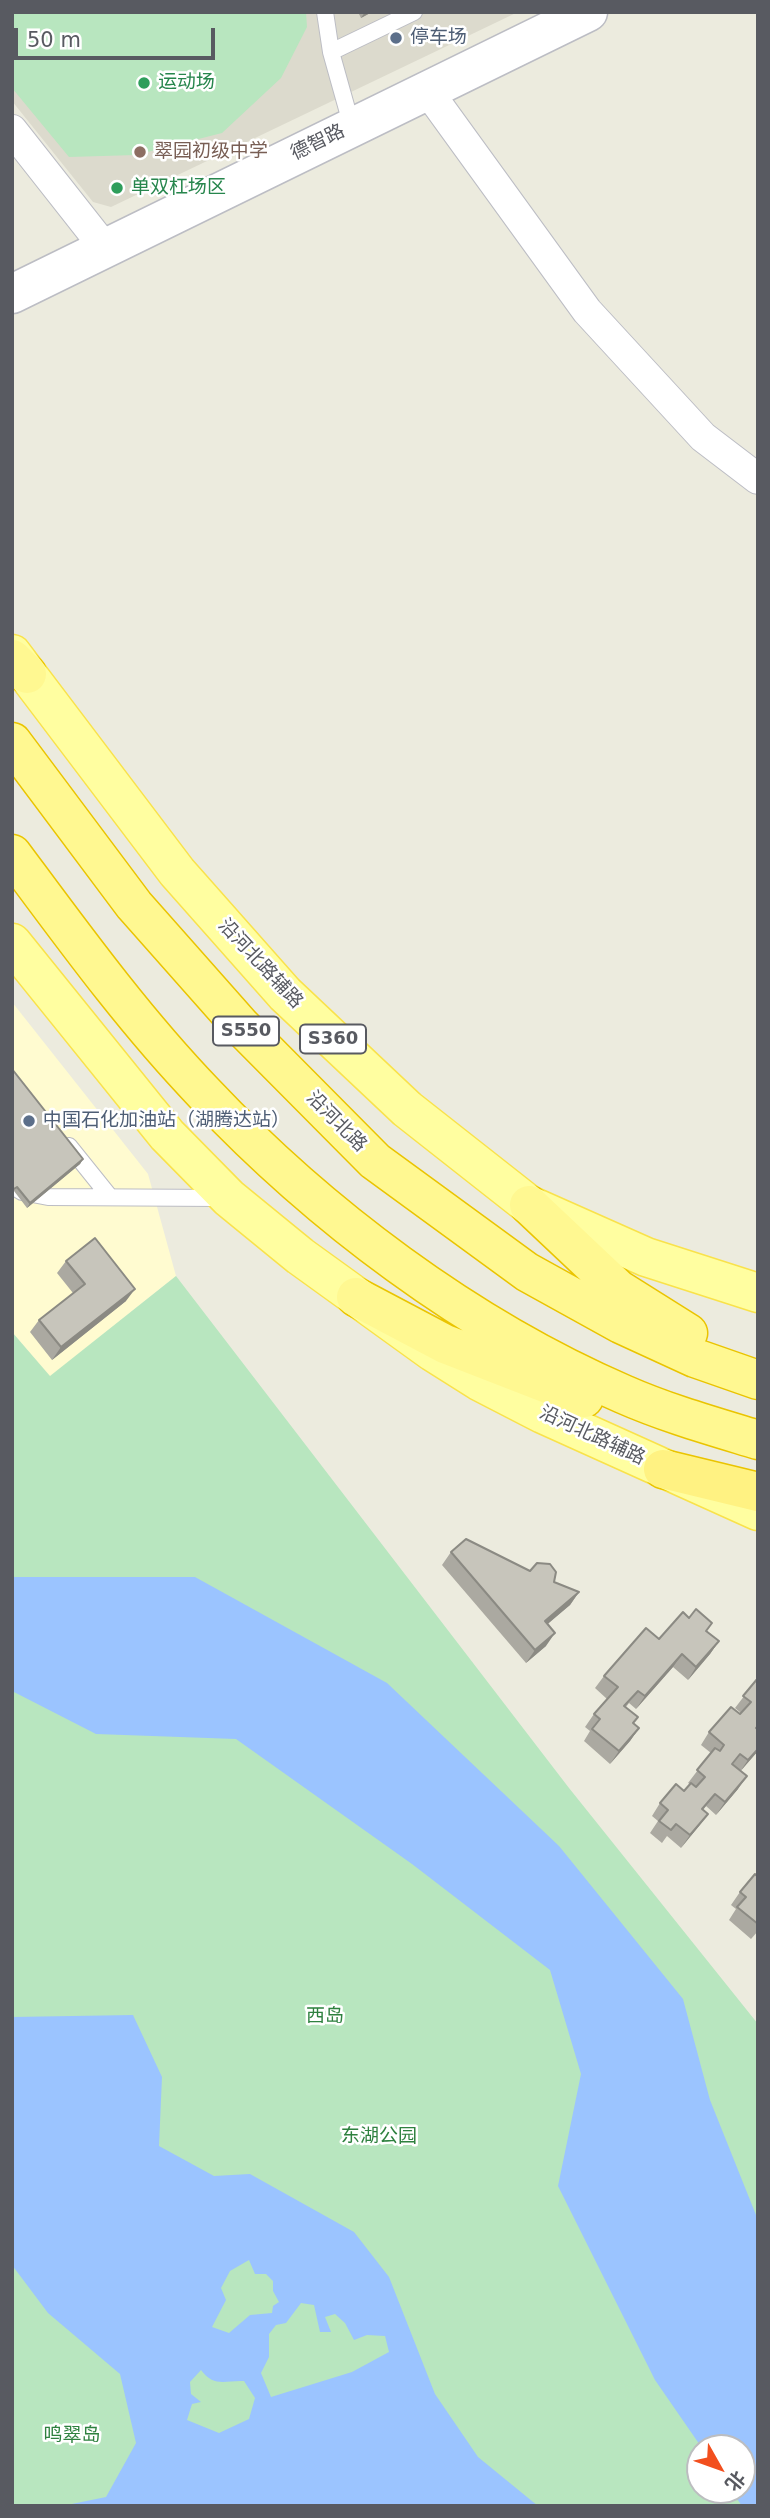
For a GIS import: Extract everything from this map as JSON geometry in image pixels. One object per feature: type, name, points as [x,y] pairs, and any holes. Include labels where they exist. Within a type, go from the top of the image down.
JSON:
[{"type":"highway","name":"沿河北路","points":[[12,742],[134,905],[242,1027],[375,1161],[527,1272],[634,1330],[695,1358],[758,1378]]},
{"type":"highway","points":[[12,854],[87,955],[204,1093],[273,1163],[337,1217],[453,1299],[566,1366],[633,1398],[758,1441]]},
{"type":"highway","points":[[530,1205],[618,1289],[758,1378]]},
{"type":"highway","points":[[356,1297],[445,1344],[587,1400],[661,1423],[758,1441]]},
{"type":"highway","points":[[663,1469],[758,1492]]},
{"type":"main road","name":"沿河北路辅路","points":[[17,663],[177,872],[285,994],[407,1109],[530,1205],[646,1258],[758,1293]]},
{"type":"main road","name":"沿河北路辅路","points":[[12,943],[167,1135],[229,1198],[356,1297],[479,1381],[543,1414],[758,1511]]},
{"type":"street","name":"德智路","points":[[12,294],[587,12]]},
{"type":"street","points":[[427,90],[587,311],[703,437],[758,479]]},
{"type":"street","points":[[12,130],[105,248]]},
{"type":"lane","points":[[325,12],[331,52],[352,127]]},
{"type":"lane","points":[[331,52],[414,12]]},
{"type":"lane","points":[[61,1136],[110,1197]]},
{"type":"lane","points":[[12,1186],[22,1192],[48,1197],[229,1198]]},
{"type":"shaded area","name":"运动场","points":[[12,12],[518,12],[111,207],[93,202],[12,101]]},
{"type":"shaded area","points":[[12,1002],[148,1174],[176,1276],[50,1377],[12,1332]]},
{"type":"green space","name":"运动场","points":[[12,12],[306,12],[307,27],[281,78],[222,133],[136,155],[69,157],[12,88]]},
{"type":"green space","name":"东湖公园","points":[[176,1276],[569,1788],[758,2024],[758,2506],[12,2506],[12,1332],[50,1376]]},
{"type":"water","points":[[12,1577],[195,1577],[387,1683],[559,1846],[683,1999],[710,2100],[758,2220],[758,2506],[741,2504],[756,2504],[756,2434],[692,2434],[655,2380],[558,2186],[581,2074],[550,1970],[412,1864],[236,1739],[96,1734],[12,1691]]},
{"type":"water","points":[[133,2015],[162,2077],[159,2146],[214,2176],[250,2174],[354,2232],[389,2277],[435,2394],[478,2457],[538,2506],[62,2506],[106,2497],[136,2443],[120,2374],[48,2313],[12,2265],[12,2017]],"holes":[[[249,2260],[255,2274],[266,2274],[273,2281],[273,2291],[279,2302],[273,2306],[272,2313],[250,2315],[229,2333],[212,2327],[226,2300],[221,2288],[230,2271]],[[301,2303],[314,2305],[320,2332],[331,2332],[325,2317],[335,2314],[345,2323],[354,2340],[367,2335],[385,2336],[389,2352],[352,2372],[271,2397],[261,2373],[269,2357],[269,2334],[276,2325],[286,2323]],[[201,2370],[216,2381],[244,2381],[255,2398],[249,2419],[219,2433],[187,2420],[192,2404],[201,2402],[191,2394],[190,2382]]]},
{"type":"building","name":"中国石化加油站（湖腾达站）","points":[[12,1069],[83,1159],[30,1203],[17,1187],[12,1190]]},
{"type":"building","points":[[95,1238],[135,1289],[61,1347],[39,1320],[85,1284],[66,1261]]},
{"type":"building","points":[[466,1539],[530,1571],[537,1563],[550,1564],[556,1572],[554,1582],[579,1592],[545,1621],[555,1633],[535,1650],[451,1552]]},
{"type":"building","points":[[696,1609],[712,1623],[706,1631],[719,1641],[696,1667],[682,1654],[645,1696],[638,1691],[624,1706],[638,1717],[633,1723],[639,1728],[619,1751],[592,1729],[600,1719],[594,1714],[618,1687],[604,1676],[646,1628],[659,1639],[683,1612],[689,1618]]},
{"type":"building","points":[[758,1678],[758,1749],[748,1760],[740,1754],[732,1764],[747,1776],[725,1802],[715,1794],[702,1809],[708,1814],[690,1835],[676,1824],[671,1830],[659,1821],[668,1810],[660,1803],[676,1784],[684,1791],[691,1783],[696,1787],[705,1777],[697,1770],[715,1748],[720,1751],[724,1745],[709,1732],[731,1707],[740,1714],[751,1702],[743,1696]]},
{"type":"building","points":[[755,1874],[758,1877],[758,1924],[737,1907],[746,1897],[740,1892]]},
{"type":"place","name":"停车场","points":[[396,38]]},
{"type":"place","name":"运动场","points":[[144,83]]},
{"type":"place","name":"翠园初级中学","points":[[140,152]]},
{"type":"place","name":"单双杠场区","points":[[117,188]]},
{"type":"place","name":"中国石化加油站（湖腾达站）","points":[[29,1121]]},
{"type":"park label","name":"西岛","points":[[325,2017]]},
{"type":"park label","name":"鸣翠岛","points":[[72,2436]]}]
